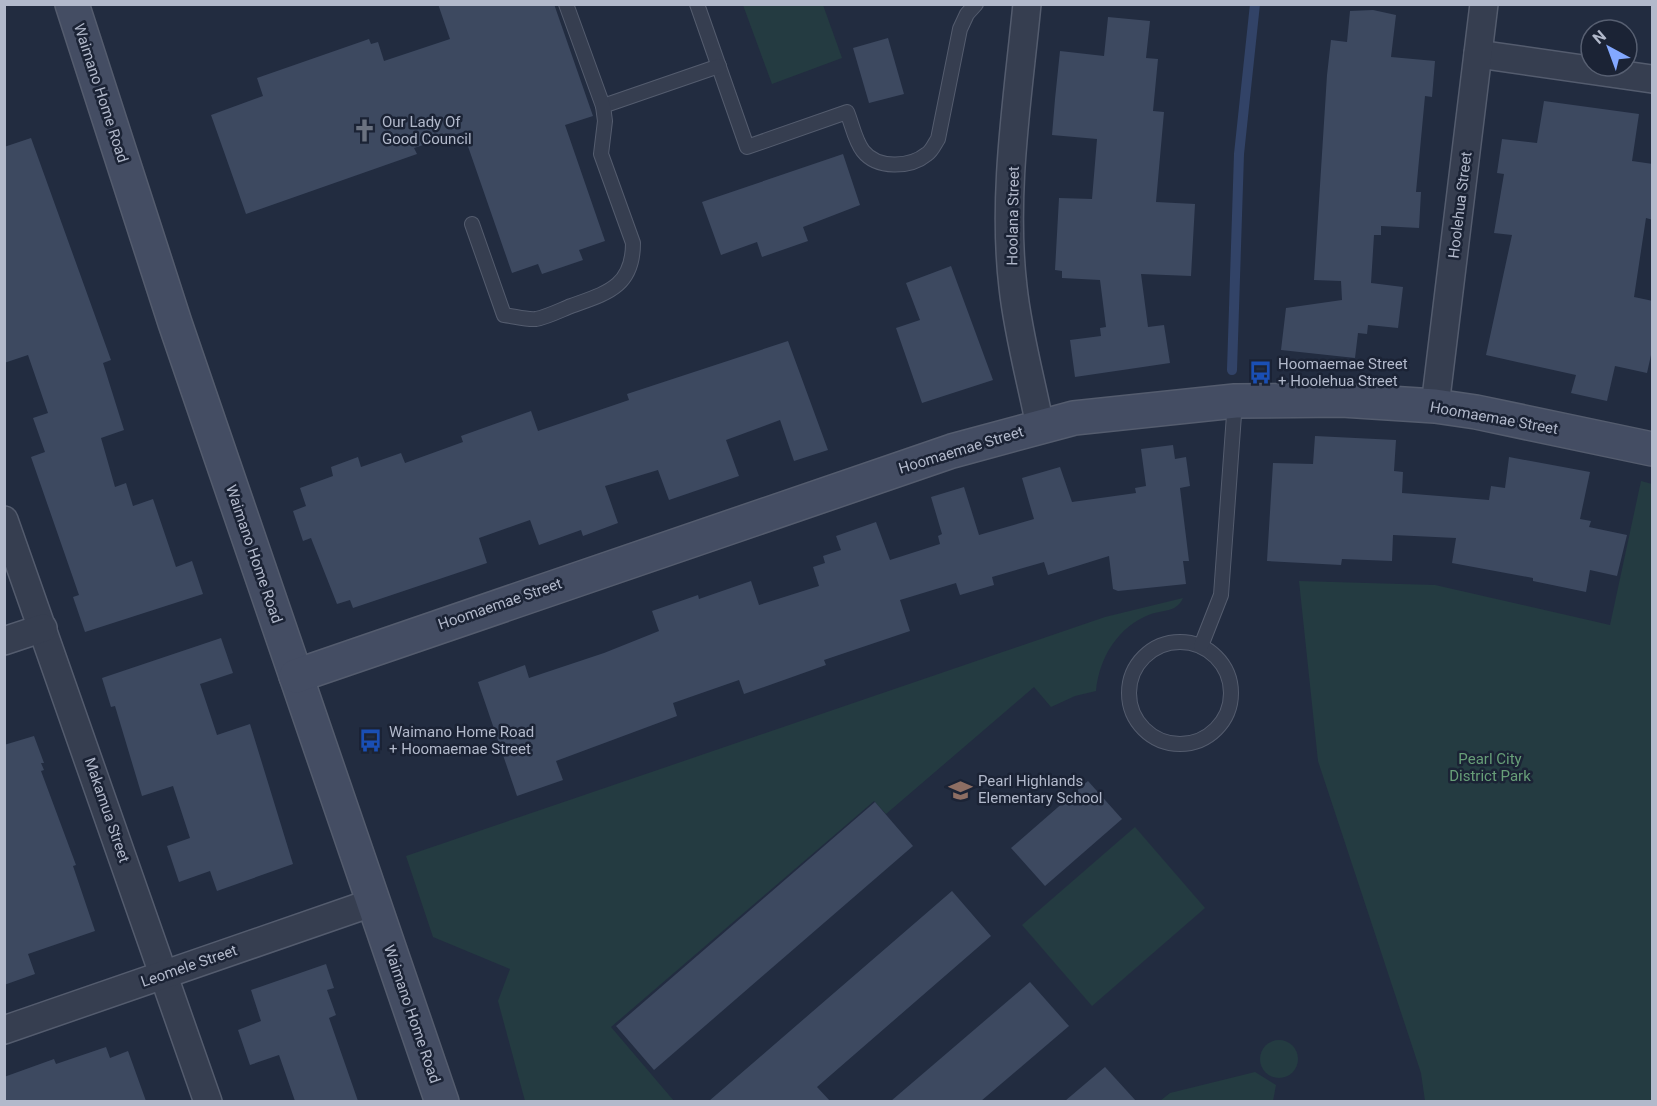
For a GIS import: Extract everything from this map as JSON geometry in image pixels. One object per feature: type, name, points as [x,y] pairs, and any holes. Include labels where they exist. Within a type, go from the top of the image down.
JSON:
[{"type":"street","name":"Waimano Home Road","points":[[72,4],[175,323],[442,1101]]},
{"type":"street","name":"Hoolana Street","points":[[1028,4],[1014,151],[1010,249],[1017,321],[1040,426]]},
{"type":"street","name":"Hoolehua Street","points":[[1435,406],[1484,4]]},
{"type":"street","points":[[1478,54],[1653,79]]},
{"type":"street","name":"Hoomaemae Street","points":[[296,676],[907,466],[1074,418],[1235,401],[1296,399],[1435,406],[1653,449]]},
{"type":"street","name":"Makamua Street","points":[[4,520],[208,1101]]},
{"type":"street","points":[[4,641],[43,628]]},
{"type":"street","name":"Leomele Street","points":[[4,1030],[374,902]]},
{"type":"lane","points":[[472,224],[504,315],[536,319],[606,294],[618,286],[628,273],[633,259],[633,243],[601,154],[605,121],[603,106],[566,4]]},
{"type":"lane","points":[[697,4],[747,147],[847,112],[862,150],[873,161],[890,165],[911,162],[928,154],[938,139],[960,29],[967,14],[976,4]]},
{"type":"lane","points":[[603,106],[719,66]]},
{"type":"lane","points":[[1201,646],[1221,595],[1235,401]]},
{"type":"lane","points":[[1185,642],[1201,646],[1215,656],[1226,669],[1231,686],[1230,703],[1219,725],[1199,741],[1182,744],[1165,743],[1150,735],[1138,723],[1131,708],[1128,692],[1132,675],[1140,661],[1161,646],[1185,642]]},
{"type":"green space","points":[[743,5],[823,5],[842,58],[772,84]]},
{"type":"green space","name":"Pearl City District Park","points":[[1641,481],[1652,484],[1652,1101],[1425,1101],[1421,1073],[1318,761],[1299,581],[1435,585],[1610,625]]},
{"type":"green space","points":[[1183,598],[1177,606],[1170,610],[1139,619],[1120,635],[1106,655],[1096,691],[1075,696],[1051,707],[1034,687],[886,814],[874,801],[611,1027],[674,1101],[525,1101],[498,1001],[510,969],[433,937],[406,856],[1105,617]]},
{"type":"green space","points":[[1135,827],[1205,908],[1092,1006],[1022,925]]},
{"type":"green space","points":[[1279,1040],[1286,1041],[1292,1046],[1297,1052],[1297,1066],[1292,1072],[1286,1077],[1279,1078],[1272,1077],[1266,1072],[1261,1066],[1260,1059],[1261,1052],[1266,1046],[1272,1041]]},
{"type":"green space","points":[[1255,1072],[1276,1085],[1273,1101],[1160,1101],[1170,1093]]},
{"type":"building","points":[[438,4],[554,4],[593,116],[565,125],[605,241],[579,250],[583,260],[542,274],[538,264],[512,273],[463,132],[414,148],[417,154],[246,214],[211,115],[263,96],[257,78],[369,39],[371,44],[378,42],[384,61],[450,39]]},
{"type":"building","points":[[1373,10],[1396,15],[1391,57],[1435,61],[1432,97],[1425,96],[1416,192],[1421,192],[1419,228],[1381,226],[1381,235],[1374,235],[1371,283],[1403,287],[1398,328],[1368,325],[1367,334],[1358,333],[1355,358],[1281,350],[1286,308],[1342,300],[1341,281],[1314,280],[1327,75],[1331,40],[1347,42],[1350,11]]},
{"type":"building","points":[[1108,17],[1150,21],[1146,58],[1158,59],[1153,111],[1164,112],[1156,202],[1195,204],[1191,276],[1141,274],[1148,327],[1164,325],[1170,363],[1075,377],[1070,340],[1101,336],[1100,328],[1106,327],[1100,280],[1062,278],[1062,271],[1055,270],[1059,198],[1092,199],[1097,139],[1052,135],[1055,99],[1060,51],[1104,56]]},
{"type":"building","points":[[888,38],[904,94],[869,103],[853,48]]},
{"type":"building","points":[[1544,101],[1639,114],[1632,161],[1653,164],[1653,220],[1646,218],[1634,297],[1653,301],[1653,346],[1647,373],[1615,366],[1607,401],[1571,393],[1576,375],[1486,355],[1512,235],[1494,233],[1504,174],[1497,173],[1502,139],[1537,143]]},
{"type":"building","points":[[31,138],[111,360],[103,363],[124,430],[101,438],[115,487],[126,483],[133,506],[153,499],[176,567],[192,561],[203,594],[85,632],[73,597],[79,595],[31,457],[45,452],[33,418],[48,413],[28,355],[4,363],[4,147]]},
{"type":"building","points":[[843,154],[860,205],[803,227],[808,241],[762,257],[757,242],[721,255],[702,202]]},
{"type":"building","points":[[951,266],[993,380],[922,403],[896,328],[920,320],[906,283]]},
{"type":"building","points":[[788,341],[828,450],[794,461],[780,420],[726,440],[739,476],[669,500],[658,470],[605,486],[618,523],[583,536],[581,530],[539,545],[530,520],[479,538],[487,563],[353,608],[350,600],[337,604],[311,538],[303,541],[293,511],[306,506],[300,488],[333,476],[331,467],[358,457],[361,467],[401,453],[405,463],[463,442],[461,436],[531,411],[538,431],[629,400],[627,394]]},
{"type":"building","points":[[1315,436],[1396,440],[1394,471],[1403,472],[1402,493],[1489,500],[1491,486],[1505,488],[1509,457],[1590,472],[1580,519],[1591,521],[1589,527],[1627,535],[1617,576],[1590,570],[1586,592],[1533,581],[1533,578],[1452,563],[1456,538],[1393,535],[1392,561],[1342,559],[1341,565],[1267,561],[1273,463],[1313,464]]},
{"type":"building","points":[[1173,445],[1175,459],[1186,457],[1190,486],[1180,488],[1189,561],[1183,561],[1186,584],[1118,591],[1113,589],[1109,556],[1048,575],[1044,562],[992,577],[994,585],[960,595],[956,583],[900,600],[910,631],[824,660],[826,665],[744,694],[739,680],[673,703],[677,716],[556,761],[563,780],[517,796],[478,682],[525,665],[529,678],[604,653],[659,631],[652,611],[698,595],[699,599],[751,581],[759,605],[819,586],[813,567],[825,563],[823,556],[841,550],[836,536],[876,522],[890,560],[940,544],[938,536],[942,534],[931,497],[964,487],[979,535],[1034,519],[1022,478],[1060,467],[1072,502],[1136,493],[1135,488],[1146,486],[1141,449]]},
{"type":"building","points":[[221,638],[233,673],[200,684],[217,735],[250,724],[293,864],[217,891],[210,871],[179,882],[167,846],[190,838],[173,786],[142,796],[115,706],[111,707],[102,678]]},
{"type":"building","points":[[34,736],[44,763],[41,763],[44,770],[41,771],[76,865],[73,866],[95,931],[28,954],[35,974],[4,985],[4,745]]},
{"type":"building","points":[[1088,781],[1122,819],[1045,886],[1011,848]]},
{"type":"building","points":[[875,802],[913,846],[654,1070],[616,1026]]},
{"type":"building","points":[[952,891],[991,936],[817,1087],[830,1101],[709,1101]]},
{"type":"building","points":[[326,964],[334,988],[327,990],[336,1015],[329,1018],[358,1101],[295,1101],[279,1055],[250,1065],[238,1030],[261,1021],[251,990]]},
{"type":"building","points":[[1030,982],[1069,1026],[981,1101],[891,1101]]},
{"type":"building","points":[[106,1047],[110,1058],[128,1051],[146,1101],[4,1101],[4,1077],[54,1059],[56,1064]]},
{"type":"building","points":[[1105,1067],[1136,1101],[1065,1101]]},
{"type":"waterway","points":[[1232,370],[1239,154],[1255,4]]},
{"type":"place","name":"Our Lady Of Good Council","points":[[364,131]]},
{"type":"place","name":"Hoomaemae Street + Hoolehua Street","points":[[1260,373]]},
{"type":"place","name":"Waimano Home Road + Hoomaemae Street","points":[[371,741]]},
{"type":"place","name":"Pearl Highlands Elementary School","points":[[960,790]]}]
